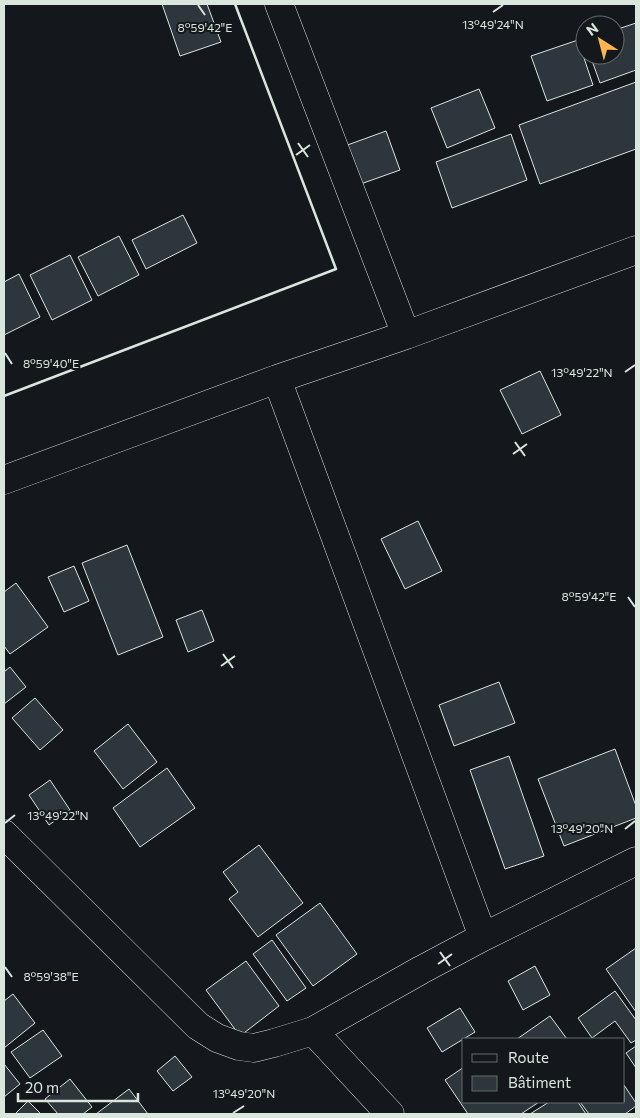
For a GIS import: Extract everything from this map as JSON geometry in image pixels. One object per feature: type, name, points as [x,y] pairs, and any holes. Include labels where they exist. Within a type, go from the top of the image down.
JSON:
[{"type":"street","points":[[280,4],[406,335]]},
{"type":"street","points":[[4,480],[277,379],[406,335],[636,250]]},
{"type":"street","points":[[277,379],[484,937]]},
{"type":"street","points":[[4,834],[198,1026],[217,1038],[239,1046],[254,1048],[274,1044],[312,1031],[421,970],[636,861]]},
{"type":"street","points":[[312,1031],[390,1114]]},
{"type":"building","points":[[162,4],[207,4],[221,42],[180,56]]},
{"type":"building","points":[[636,23],[636,70],[600,83],[594,65],[625,65],[625,27]]},
{"type":"building","points":[[575,41],[575,65],[586,65],[593,85],[547,101],[531,56]]},
{"type":"building","points":[[636,82],[636,149],[540,184],[519,125]]},
{"type":"building","points":[[479,89],[495,128],[447,148],[431,108]]},
{"type":"building","points":[[386,131],[400,170],[355,186],[342,147]]},
{"type":"building","points":[[511,134],[527,180],[452,208],[436,162]]},
{"type":"building","points":[[183,215],[197,243],[146,269],[132,240]]},
{"type":"building","points":[[119,236],[139,275],[98,296],[78,257]]},
{"type":"building","points":[[70,255],[92,300],[52,320],[30,275]]},
{"type":"building","points":[[19,274],[40,317],[4,335],[4,282]]},
{"type":"building","points":[[540,371],[561,415],[522,434],[500,390]]},
{"type":"building","points":[[418,521],[442,571],[405,589],[381,539]]},
{"type":"building","points":[[127,545],[163,637],[118,655],[82,563]]},
{"type":"building","points":[[74,566],[89,601],[64,612],[48,577]]},
{"type":"building","points":[[16,583],[48,627],[10,654],[4,646],[4,592]]},
{"type":"building","points":[[202,610],[214,641],[188,652],[176,620]]},
{"type":"building","points":[[10,667],[26,687],[4,704],[4,672]]},
{"type":"building","points":[[499,682],[515,723],[454,746],[439,705]]},
{"type":"building","points":[[35,698],[63,730],[40,750],[12,718]]},
{"type":"building","points":[[128,724],[157,762],[123,789],[94,751]]},
{"type":"building","points":[[615,749],[636,806],[636,818],[564,846],[538,779]]},
{"type":"building","points":[[509,756],[544,856],[505,869],[470,770]]},
{"type":"building","points":[[167,768],[195,808],[140,847],[113,808]]},
{"type":"building","points":[[50,780],[70,810],[49,825],[29,795]]},
{"type":"building","points":[[259,845],[303,903],[258,937],[229,899],[238,892],[223,872]]},
{"type":"building","points":[[320,903],[357,954],[313,986],[276,935]]},
{"type":"building","points":[[272,940],[306,988],[287,1001],[253,954]]},
{"type":"building","points":[[636,948],[636,1012],[606,969]]},
{"type":"building","points":[[246,961],[279,1006],[240,1036],[206,990]]},
{"type":"building","points":[[535,966],[550,995],[523,1010],[508,981]]},
{"type":"building","points":[[615,991],[636,1020],[636,1040],[631,1043],[615,1021],[592,1038],[578,1018]]},
{"type":"building","points":[[13,994],[35,1023],[4,1048],[4,1001]]},
{"type":"building","points":[[460,1008],[475,1032],[462,1038],[462,1040],[442,1052],[427,1028]]},
{"type":"building","points":[[550,1016],[566,1038],[518,1038]]},
{"type":"building","points":[[43,1030],[62,1056],[30,1078],[11,1052]]},
{"type":"building","points":[[636,1046],[636,1068],[626,1053]]},
{"type":"building","points":[[175,1056],[192,1077],[173,1091],[157,1071]]},
{"type":"building","points":[[4,1064],[20,1084],[4,1097]]},
{"type":"building","points":[[462,1068],[462,1103],[538,1103],[521,1114],[468,1114],[445,1080]]},
{"type":"building","points":[[70,1079],[92,1107],[83,1114],[58,1114],[45,1099]]},
{"type":"building","points":[[625,1086],[636,1103],[636,1106],[625,1114],[589,1114],[581,1103],[625,1103]]},
{"type":"building","points":[[129,1089],[148,1114],[96,1114]]},
{"type":"building","points":[[28,1101],[41,1114],[15,1114]]},
{"type":"building","points":[[547,1103],[579,1103],[586,1114],[530,1114]]},
{"type":"wall","points":[[4,396],[336,269],[235,4]]}]
